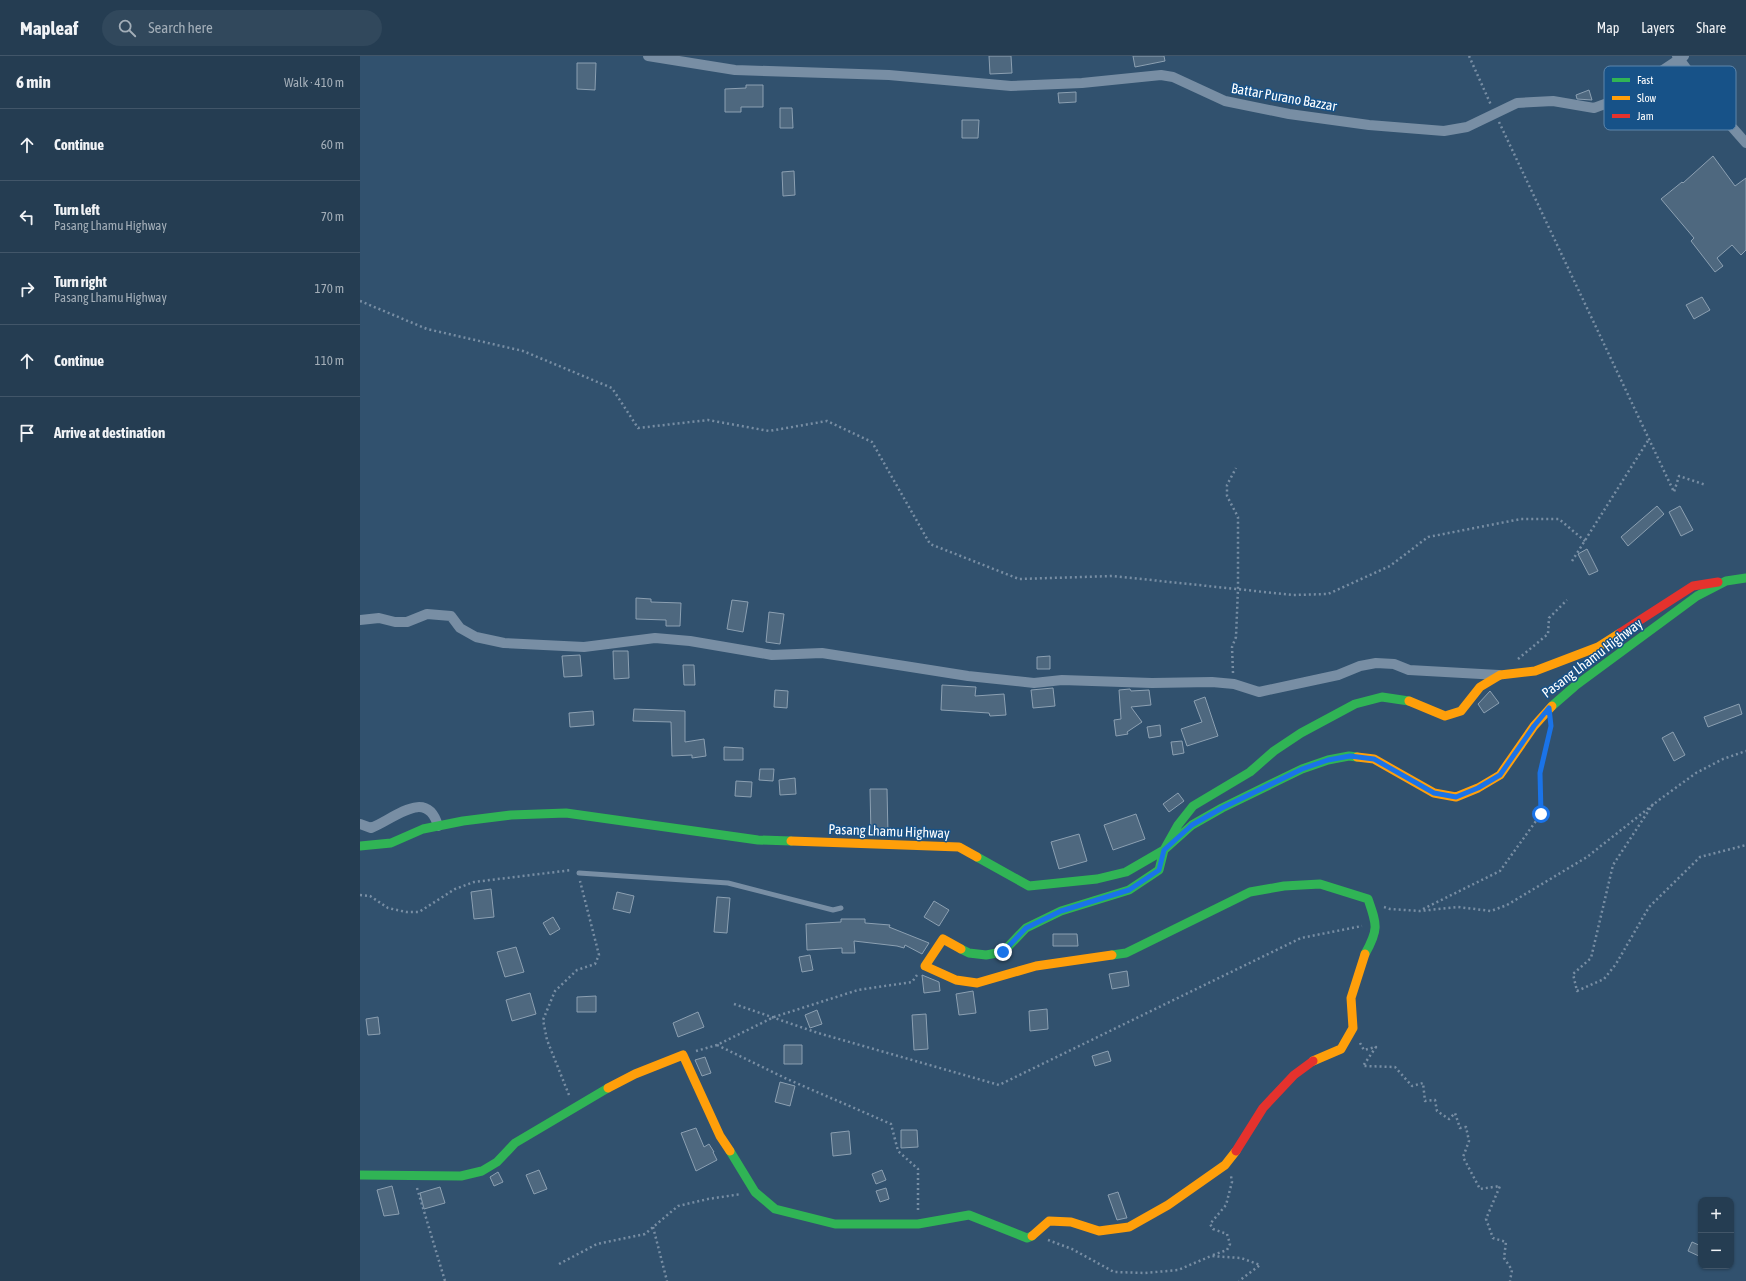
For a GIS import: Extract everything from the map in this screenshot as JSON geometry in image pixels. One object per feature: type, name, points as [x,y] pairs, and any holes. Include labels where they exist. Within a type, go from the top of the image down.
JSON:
[{"type":"street","name":"Battar Purano Bazzar","points":[[648,56],[735,70],[889,75],[1011,86],[1082,83],[1161,75],[1173,77],[1225,101],[1289,114],[1369,125],[1444,131],[1467,127],[1518,103],[1553,101],[1594,108],[1604,104]]},
{"type":"street","name":"Battar Purano Bazzar","points":[[1668,66],[1681,57]]},
{"type":"street","points":[[1681,57],[1687,66]]},
{"type":"street","points":[[1735,130],[1746,143]]},
{"type":"street","name":"Pasang Lhamu Highway","points":[[360,846],[391,842],[423,829],[438,826],[511,815],[566,813],[758,840],[959,847],[1029,886],[1097,879],[1126,872],[1164,850],[1192,825],[1222,808],[1302,769],[1328,760],[1350,756],[1374,759],[1434,793],[1456,797],[1478,788],[1500,775],[1534,726],[1549,708],[1575,686],[1697,596],[1726,581],[1746,578]]},
{"type":"street","points":[[360,620],[379,618],[395,622],[408,622],[427,614],[451,616],[460,628],[476,637],[504,643],[584,647],[656,638],[690,640],[772,655],[822,653],[968,676],[1034,683],[1062,680],[1152,684],[1212,682],[1234,684],[1259,692],[1338,675],[1360,666],[1376,663],[1394,664],[1409,670],[1500,675],[1535,671],[1598,647],[1693,586],[1726,581]]},
{"type":"street","points":[[360,1175],[461,1176],[482,1171],[497,1162],[515,1143],[574,1107],[635,1074],[682,1055],[720,1136],[755,1192],[775,1209],[835,1224],[918,1224],[969,1216],[1027,1238],[1034,1235],[1049,1221],[1071,1222],[1099,1231],[1129,1227],[1168,1205],[1225,1165],[1245,1139],[1263,1108],[1289,1080],[1317,1058],[1341,1049],[1353,1028],[1351,998],[1363,959],[1374,938],[1376,923],[1368,899],[1320,884],[1284,886],[1250,892],[1126,953],[1036,966],[977,983],[956,980],[925,966],[943,939],[969,953],[986,955],[1003,952],[1026,928],[1061,911],[1129,890],[1159,870],[1164,850],[1178,825],[1192,806],[1250,772],[1274,751],[1301,733],[1355,704],[1382,697],[1409,701],[1445,716],[1461,712],[1480,687],[1500,675]]},
{"type":"street","points":[[360,824],[371,828],[412,807],[425,807],[432,812],[438,826]]},
{"type":"lane","points":[[578,873],[728,883],[833,910],[841,908]]},
{"type":"path","points":[[1469,56],[1674,492],[1678,476],[1706,485]]},
{"type":"path","points":[[360,301],[427,330],[523,351],[612,388],[638,428],[708,420],[769,431],[827,421],[872,442],[930,544],[1019,579],[1113,576],[1293,595],[1328,594],[1390,566],[1428,537],[1521,519],[1559,519],[1585,541]]},
{"type":"path","points":[[1572,561],[1649,439]]},
{"type":"path","points":[[1234,684],[1232,647],[1236,637],[1238,517],[1227,496],[1227,485],[1236,468]]},
{"type":"path","points":[[1518,660],[1548,634],[1549,618],[1567,600]]},
{"type":"path","points":[[1420,910],[1500,871],[1541,814],[1540,773],[1551,726],[1549,708]]},
{"type":"path","points":[[1368,899],[1390,909],[1420,910],[1458,907],[1491,911],[1508,905],[1588,857],[1653,804],[1696,773],[1723,759],[1746,751]]},
{"type":"path","points":[[1653,804],[1613,865],[1591,958],[1573,974],[1577,991],[1604,979],[1616,964],[1649,907],[1700,857],[1746,845]]},
{"type":"path","points":[[360,894],[370,896],[388,908],[406,912],[419,912],[455,888],[474,882],[571,869],[578,873],[599,954],[595,964],[577,970],[555,991],[543,1020],[547,1040],[574,1107]]},
{"type":"path","points":[[734,1004],[818,1033],[999,1085],[1301,938],[1376,923]]},
{"type":"path","points":[[682,1055],[717,1045],[774,1017],[862,988],[912,982],[925,966]]},
{"type":"path","points":[[1353,1028],[1364,1050],[1376,1047],[1363,1066],[1395,1067],[1412,1086],[1424,1083],[1425,1101],[1435,1100],[1437,1111],[1449,1119],[1455,1113],[1460,1128],[1466,1127],[1469,1142],[1464,1157],[1480,1189],[1500,1186],[1486,1219],[1493,1238],[1506,1242],[1504,1258],[1512,1270],[1510,1281]]},
{"type":"path","points":[[717,1045],[787,1079],[891,1124],[898,1151],[918,1169],[918,1224]]},
{"type":"path","points":[[1034,1235],[1072,1249],[1114,1272],[1145,1273],[1178,1270],[1227,1250],[1230,1244],[1227,1234],[1213,1230],[1210,1224],[1226,1206],[1229,1196],[1232,1182],[1230,1172],[1225,1165]]},
{"type":"path","points":[[413,1175],[445,1281]]},
{"type":"path","points":[[559,1264],[597,1244],[645,1234],[678,1206],[708,1199],[755,1192]]},
{"type":"path","points":[[653,1226],[667,1281]]},
{"type":"path","points":[[1211,1256],[1241,1258],[1260,1265],[1239,1281]]},
{"type":"building","points":[[989,56],[1011,56],[1012,73],[990,74]]},
{"type":"building","points":[[1133,56],[1164,56],[1165,61],[1135,67]]},
{"type":"building","points":[[577,63],[596,63],[595,90],[577,89]]},
{"type":"building","points":[[746,85],[763,85],[763,107],[741,107],[741,112],[725,112],[725,89],[746,88]]},
{"type":"building","points":[[1589,90],[1592,100],[1577,99],[1576,95]]},
{"type":"building","points":[[1076,92],[1076,102],[1059,103],[1058,93]]},
{"type":"building","points":[[780,108],[792,108],[793,128],[780,128]]},
{"type":"building","points":[[962,120],[979,120],[978,138],[962,138]]},
{"type":"building","points":[[1713,156],[1735,186],[1746,178],[1746,250],[1741,255],[1732,245],[1717,258],[1723,266],[1715,272],[1691,241],[1694,238],[1661,199],[1682,182],[1683,183]]},
{"type":"building","points":[[794,171],[795,195],[783,196],[782,172]]},
{"type":"building","points":[[1702,297],[1710,310],[1694,319],[1686,305]]},
{"type":"building","points":[[1657,506],[1664,514],[1628,546],[1621,537]]},
{"type":"building","points":[[1680,506],[1693,530],[1681,536],[1669,512]]},
{"type":"building","points":[[1587,549],[1598,571],[1589,575],[1578,554]]},
{"type":"building","points":[[636,598],[651,599],[651,602],[681,603],[680,626],[666,626],[666,620],[636,619]]},
{"type":"building","points":[[732,600],[748,602],[743,632],[727,629]]},
{"type":"building","points":[[769,612],[784,614],[780,644],[766,642]]},
{"type":"building","points":[[613,651],[628,651],[629,678],[614,679]]},
{"type":"building","points":[[580,655],[582,676],[564,677],[562,656]]},
{"type":"building","points":[[1050,656],[1050,669],[1037,669],[1037,657]]},
{"type":"building","points":[[683,665],[694,665],[695,685],[684,685]]},
{"type":"building","points":[[942,685],[976,687],[975,696],[1004,694],[1006,715],[990,716],[989,713],[941,710]]},
{"type":"building","points":[[1053,688],[1055,706],[1033,708],[1031,690]]},
{"type":"building","points":[[1130,689],[1131,691],[1149,690],[1151,705],[1131,707],[1142,722],[1127,732],[1128,734],[1116,736],[1114,720],[1121,719],[1119,690]]},
{"type":"building","points":[[775,690],[788,691],[787,708],[774,707]]},
{"type":"building","points":[[1490,691],[1499,703],[1484,713],[1478,704]]},
{"type":"building","points":[[1205,697],[1218,736],[1187,746],[1181,729],[1202,722],[1194,701]]},
{"type":"building","points":[[1739,704],[1742,714],[1708,727],[1704,717]]},
{"type":"building","points":[[634,709],[685,711],[685,742],[704,739],[706,756],[692,758],[692,755],[672,756],[671,722],[633,721]]},
{"type":"building","points":[[593,711],[594,725],[570,727],[569,713]]},
{"type":"building","points":[[1160,725],[1161,736],[1149,738],[1147,727]]},
{"type":"building","points":[[1673,732],[1685,755],[1674,761],[1662,738]]},
{"type":"building","points":[[1182,741],[1184,753],[1173,755],[1171,742]]},
{"type":"building","points":[[724,747],[743,748],[743,760],[724,760]]},
{"type":"building","points":[[760,769],[774,769],[773,781],[759,780]]},
{"type":"building","points":[[795,778],[796,794],[780,795],[779,780]]},
{"type":"building","points":[[736,781],[752,782],[751,797],[735,796]]},
{"type":"building","points":[[870,789],[887,789],[888,835],[871,834]]},
{"type":"building","points":[[1178,793],[1184,801],[1169,812],[1163,804]]},
{"type":"building","points":[[1136,814],[1145,839],[1113,850],[1104,825]]},
{"type":"building","points":[[1079,834],[1087,861],[1059,869],[1051,842]]},
{"type":"building","points":[[491,889],[494,917],[474,919],[471,892]]},
{"type":"building","points":[[617,892],[634,896],[630,913],[613,909]]},
{"type":"building","points":[[717,897],[730,898],[727,933],[714,932]]},
{"type":"building","points":[[934,901],[949,910],[939,926],[924,917]]},
{"type":"building","points":[[553,917],[560,929],[550,935],[543,923]]},
{"type":"building","points":[[841,919],[865,919],[865,923],[890,925],[889,927],[929,943],[922,954],[905,945],[904,948],[854,941],[855,953],[842,953],[842,948],[807,950],[806,924],[841,922]]},
{"type":"building","points":[[1053,934],[1077,934],[1078,946],[1053,946]]},
{"type":"building","points":[[516,947],[524,972],[505,977],[497,952]]},
{"type":"building","points":[[810,955],[813,970],[802,972],[799,957]]},
{"type":"building","points":[[1127,971],[1129,986],[1112,989],[1109,974]]},
{"type":"building","points":[[922,975],[939,982],[940,991],[924,993]]},
{"type":"building","points":[[973,991],[976,1013],[959,1015],[956,994]]},
{"type":"building","points":[[530,993],[536,1014],[512,1021],[506,1000]]},
{"type":"building","points":[[596,996],[596,1012],[577,1012],[577,997]]},
{"type":"building","points":[[1047,1009],[1048,1029],[1030,1031],[1029,1011]]},
{"type":"building","points":[[817,1010],[822,1024],[810,1028],[805,1015]]},
{"type":"building","points":[[698,1012],[704,1027],[678,1037],[673,1023]]},
{"type":"building","points":[[926,1014],[928,1049],[914,1050],[912,1015]]},
{"type":"building","points":[[378,1017],[380,1034],[368,1035],[366,1019]]},
{"type":"building","points":[[784,1045],[802,1045],[802,1064],[784,1064]]},
{"type":"building","points":[[1108,1051],[1111,1061],[1095,1066],[1092,1056]]},
{"type":"building","points":[[705,1057],[711,1073],[702,1076],[695,1060]]},
{"type":"building","points":[[780,1082],[795,1086],[790,1106],[775,1102]]},
{"type":"building","points":[[696,1128],[704,1147],[709,1144],[717,1160],[696,1171],[681,1133]]},
{"type":"building","points":[[901,1130],[917,1130],[918,1147],[901,1148]]},
{"type":"building","points":[[849,1131],[851,1154],[833,1156],[831,1133]]},
{"type":"building","points":[[539,1170],[547,1189],[534,1194],[526,1175]]},
{"type":"building","points":[[882,1170],[886,1180],[876,1184],[872,1174]]},
{"type":"building","points":[[498,1172],[503,1182],[494,1186],[490,1177]]},
{"type":"building","points":[[392,1186],[399,1214],[384,1216],[377,1190]]},
{"type":"building","points":[[440,1187],[445,1203],[424,1209],[420,1193]]},
{"type":"building","points":[[886,1188],[889,1199],[880,1202],[876,1191]]},
{"type":"building","points":[[1118,1192],[1127,1218],[1117,1220],[1108,1195]]},
{"type":"building","points":[[1692,1242],[1698,1245],[1698,1256],[1688,1251]]},
{"type":"traffic: fast","points":[[1552,706],[1575,686],[1697,596],[1726,581],[1746,578]]},
{"type":"traffic: fast","points":[[961,949],[969,953],[986,955],[1003,952],[1026,928],[1061,911],[1129,890],[1159,870],[1164,850],[1178,825],[1193,806],[1250,772],[1274,751],[1301,733],[1355,704],[1382,697],[1409,701]]},
{"type":"traffic: fast","points":[[977,857],[1029,886],[1097,879],[1126,872],[1164,850],[1192,825],[1222,808],[1302,769],[1328,760],[1349,756],[1357,757]]},
{"type":"traffic: fast","points":[[360,846],[391,843],[423,829],[463,821],[511,815],[566,813],[758,840],[791,841]]},
{"type":"traffic: fast","points":[[1112,955],[1126,953],[1250,892],[1284,886],[1320,884],[1368,899],[1375,921],[1375,927],[1373,939],[1365,954]]},
{"type":"traffic: fast","points":[[360,1175],[461,1176],[482,1171],[497,1162],[515,1143],[608,1088]]},
{"type":"traffic: fast","points":[[730,1151],[755,1192],[775,1209],[835,1224],[918,1224],[969,1215],[1027,1238],[1032,1236]]},
{"type":"traffic: slow","points":[[1409,701],[1445,716],[1461,711],[1480,687],[1500,675],[1535,671],[1598,647],[1620,633]]},
{"type":"traffic: slow","points":[[1357,757],[1374,759],[1434,793],[1456,797],[1478,788],[1500,775],[1534,726],[1552,706]]},
{"type":"traffic: slow","points":[[791,841],[959,847],[977,857]]},
{"type":"traffic: slow","points":[[961,949],[943,939],[925,966],[956,980],[977,983],[1036,966],[1112,955]]},
{"type":"traffic: slow","points":[[1313,1061],[1341,1049],[1353,1028],[1351,998],[1365,954]]},
{"type":"traffic: slow","points":[[608,1088],[635,1074],[683,1055],[720,1136],[730,1151]]},
{"type":"traffic: slow","points":[[1032,1236],[1049,1221],[1071,1222],[1099,1231],[1129,1227],[1168,1205],[1225,1165],[1236,1151]]},
{"type":"traffic: jam","points":[[1620,633],[1693,586],[1718,582]]},
{"type":"traffic: jam","points":[[1236,1151],[1263,1108],[1294,1075],[1313,1061]]},
{"type":"route","points":[[1003,952],[1026,928],[1061,911],[1129,890],[1159,870],[1164,850],[1192,825],[1222,808],[1268,787],[1302,769],[1328,760],[1350,756],[1374,759],[1434,793],[1456,797],[1478,788],[1500,775],[1534,726],[1549,708],[1551,726],[1540,773],[1541,814]]}]
